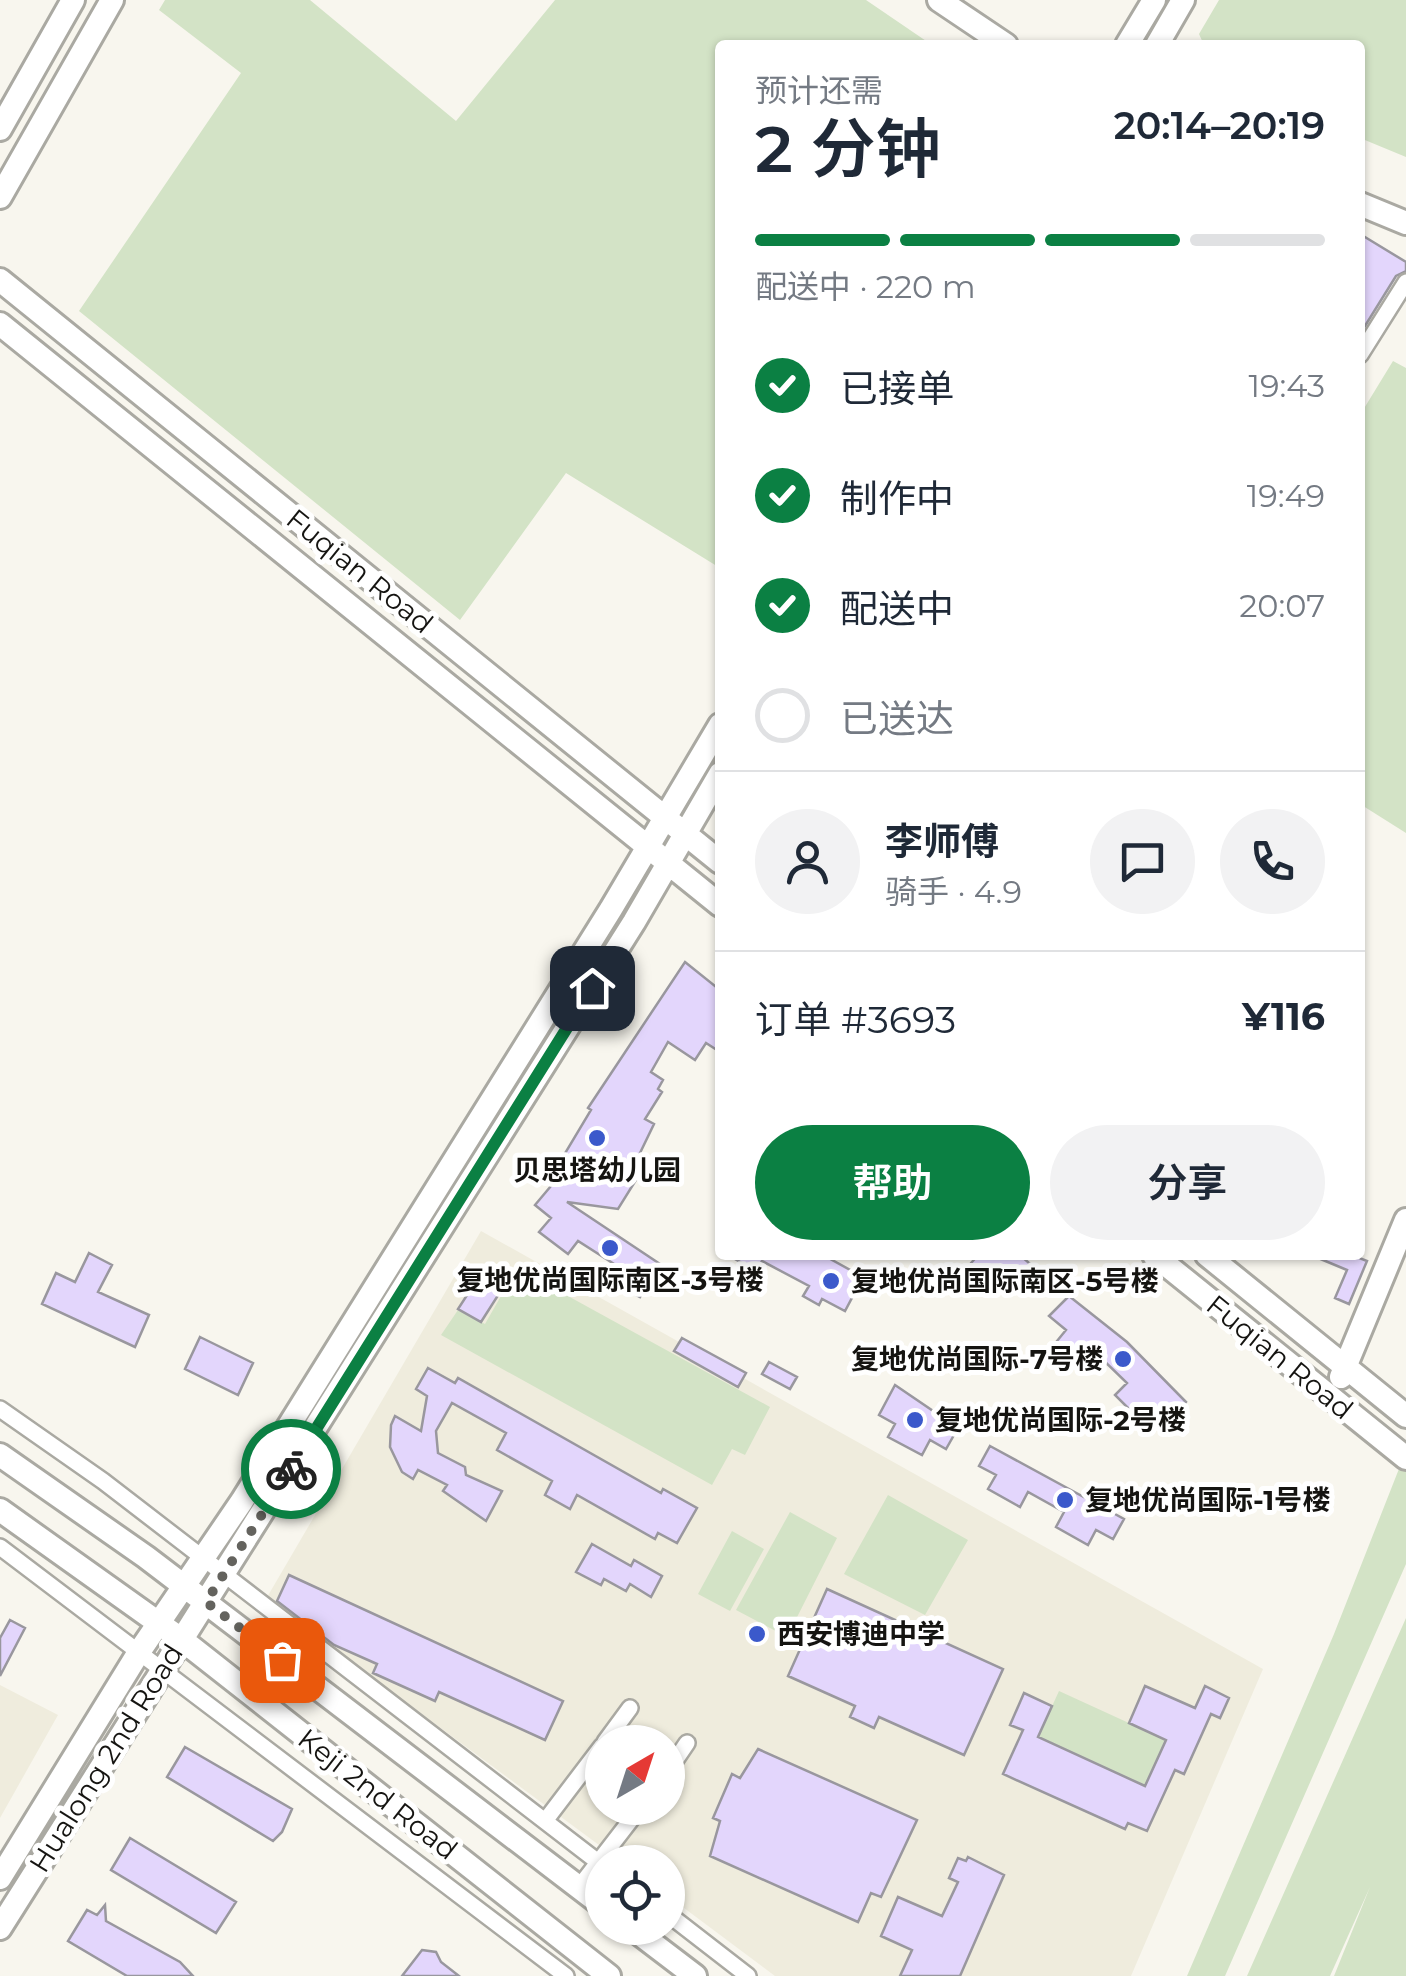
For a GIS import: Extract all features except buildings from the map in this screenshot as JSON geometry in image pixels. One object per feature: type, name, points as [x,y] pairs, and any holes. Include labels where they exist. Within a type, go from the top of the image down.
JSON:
[{"type":"street","points":[[0,129],[72,0]]},
{"type":"street","points":[[0,197],[112,0]]},
{"type":"street","points":[[939,0],[999,40]]},
{"type":"street","points":[[1130,40],[1154,0]]},
{"type":"street","points":[[1160,40],[1183,0]]},
{"type":"street","points":[[1365,206],[1406,223]]},
{"type":"street","name":"Fuqian Road","points":[[0,280],[715,858]]},
{"type":"street","points":[[1365,347],[1406,282]]},
{"type":"street","name":"Fuqian Road","points":[[0,324],[715,901]]},
{"type":"street","name":"Hualong 2nd Road","points":[[0,1878],[139,1652],[203,1559],[715,733]]},
{"type":"street","name":"Hualong 2nd Road","points":[[0,1928],[715,782]]},
{"type":"street","points":[[1332,1399],[1406,1220]]},
{"type":"street","name":"Fuqian Road","points":[[1160,1260],[1406,1458]]},
{"type":"street","name":"Fuqian Road","points":[[1213,1260],[1406,1416]]},
{"type":"street","points":[[0,1409],[103,1481],[585,1851]]},
{"type":"street","name":"Keji 2nd Road","points":[[0,1455],[185,1586],[585,1892]]},
{"type":"street","name":"Keji 2nd Road","points":[[0,1510],[159,1623],[609,1976]]},
{"type":"street","name":"Keji 2nd Road","points":[[0,1547],[566,1976]]},
{"type":"street","points":[[618,1725],[630,1708]]},
{"type":"street","points":[[545,1820],[585,1768]]},
{"type":"street","points":[[579,1887],[585,1880]]},
{"type":"street","points":[[685,1927],[748,1976]]},
{"type":"street","points":[[654,1945],[695,1976]]},
{"type":"shaded area","name":"西安博迪中学","points":[[481,1231],[1263,1669],[1131,1976],[775,1976],[685,1909],[685,1845],[599,1845],[266,1599]]},
{"type":"shaded area","points":[[0,1685],[58,1715],[0,1818]]},
{"type":"green space","points":[[165,0],[310,0],[456,121],[555,0],[866,0],[925,40],[715,40],[715,565],[566,473],[460,620],[79,311],[241,73],[159,10]]},
{"type":"green space","points":[[1219,0],[1406,0],[1406,157],[1365,140],[1365,40],[1202,40],[1199,34]]},
{"type":"green space","points":[[1393,361],[1406,368],[1406,833],[1365,807],[1365,407]]},
{"type":"green space","points":[[517,1268],[770,1407],[745,1455],[732,1449],[712,1485],[441,1335],[458,1310],[485,1324]]},
{"type":"green space","points":[[1406,1451],[1406,1564],[1225,1976],[1187,1976],[1334,1634]]},
{"type":"green space","points":[[888,1495],[968,1540],[925,1615],[844,1574]]},
{"type":"green space","points":[[790,1512],[837,1538],[787,1637],[736,1610]]},
{"type":"green space","points":[[732,1531],[764,1549],[730,1611],[698,1594]]},
{"type":"green space","points":[[1406,1618],[1406,1976],[1334,1976],[1370,1887],[1330,1976],[1247,1976]]},
{"type":"green space","points":[[1059,1691],[1166,1740],[1145,1786],[1038,1737]]},
{"type":"way so far","points":[[282,1660],[206,1602],[291,1469]]},
{"type":"place","name":"贝思塔幼儿园","points":[[597,1138]]},
{"type":"place","name":"复地优尚国际南区-3号楼","points":[[610,1248]]},
{"type":"place","name":"复地优尚国际南区-5号楼","points":[[831,1281]]},
{"type":"place","name":"复地优尚国际-7号楼","points":[[1123,1359]]},
{"type":"place","name":"复地优尚国际-2号楼","points":[[915,1420]]},
{"type":"place","name":"复地优尚国际-1号楼","points":[[1065,1500]]},
{"type":"place","name":"西安博迪中学","points":[[757,1634]]},
{"type":"route","points":[[291,1469],[592,988]]}]
